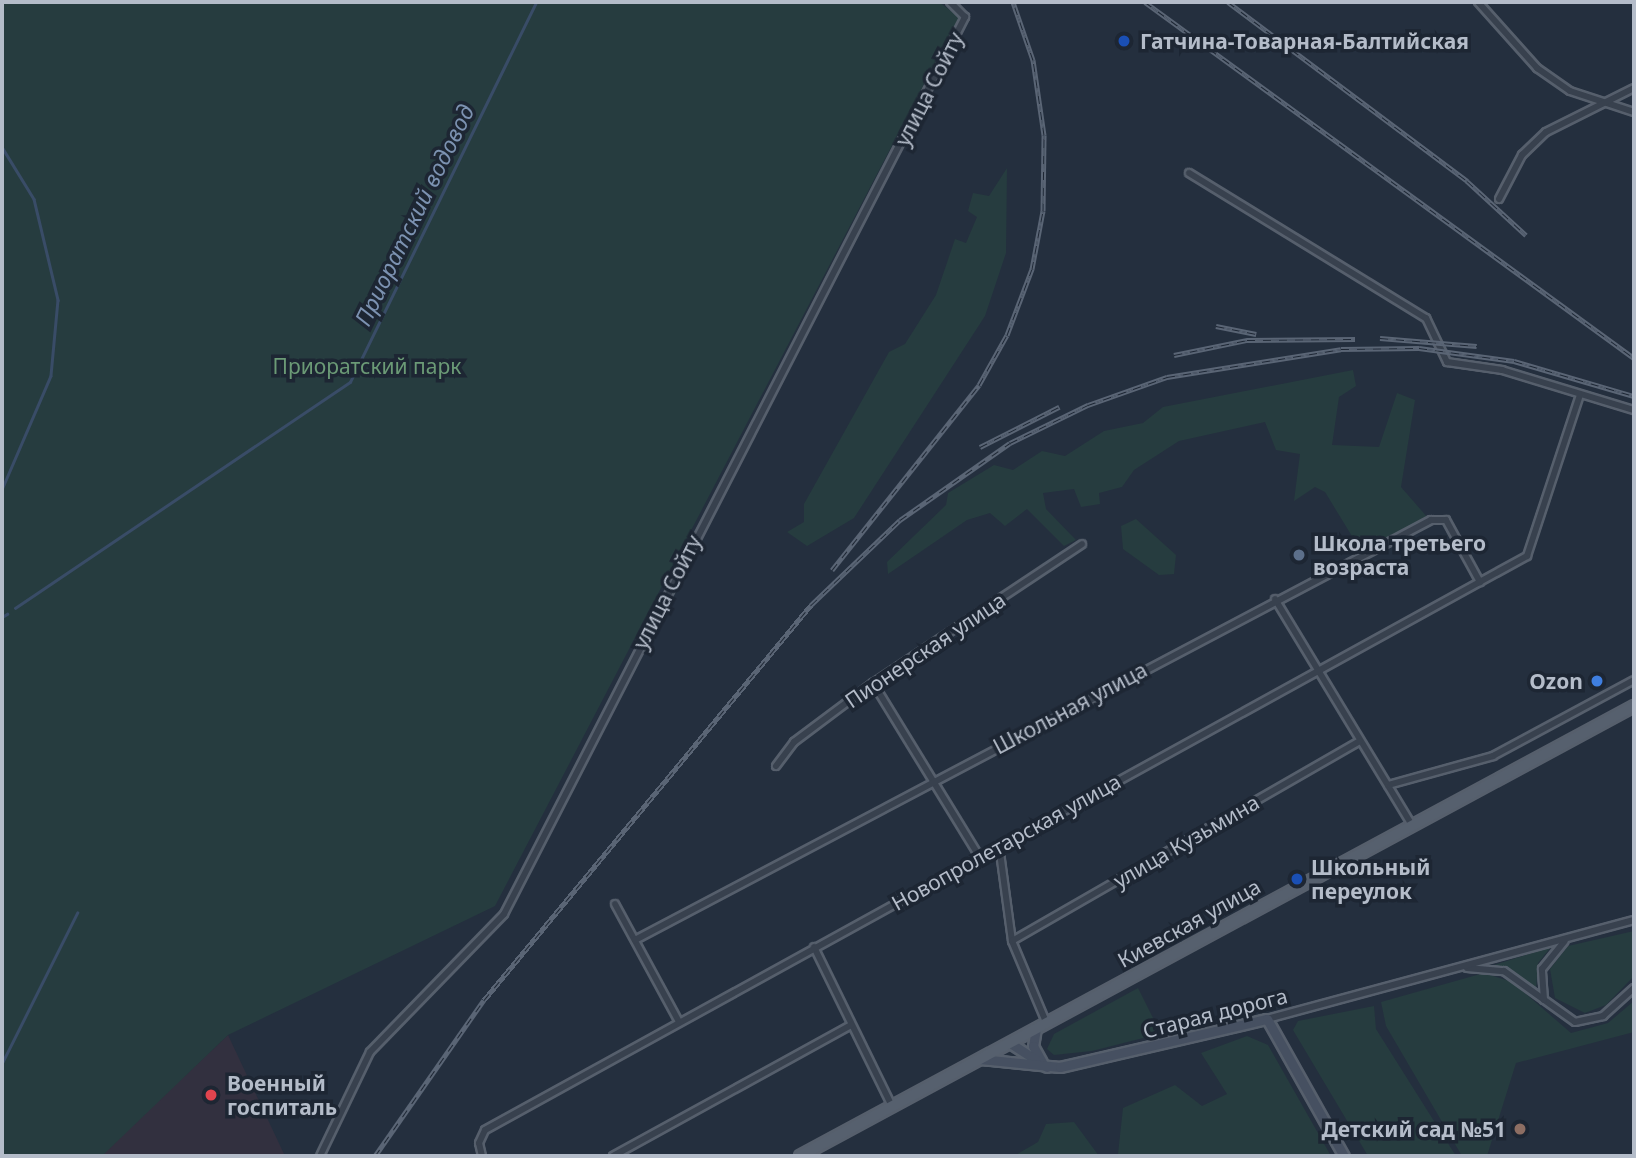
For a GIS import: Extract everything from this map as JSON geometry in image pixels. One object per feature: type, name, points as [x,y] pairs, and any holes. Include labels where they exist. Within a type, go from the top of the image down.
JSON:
[{"type":"main road","name":"Киевская улица","points":[[800,1156],[1634,706]]},
{"type":"street","name":"улица Сойту","points":[[320,1156],[370,1052],[397,1017],[503,914],[965,17],[950,2]]},
{"type":"street","points":[[1478,2],[1538,68],[1570,91],[1634,111]]},
{"type":"street","points":[[1499,199],[1522,155],[1546,132],[1612,102],[1634,88]]},
{"type":"street","points":[[1189,173],[1426,318],[1447,362],[1502,370],[1634,410]]},
{"type":"street","name":"Новопролетарская улица","points":[[482,1156],[479,1143],[485,1130],[1527,556],[1580,395]]},
{"type":"street","name":"Школьная улица","points":[[635,940],[1275,598],[1431,520],[1446,520],[1480,582]]},
{"type":"street","name":"Пионерская улица","points":[[776,766],[794,742],[873,683],[1082,544]]},
{"type":"street","points":[[1275,598],[1411,824]]},
{"type":"street","points":[[1388,785],[1493,756],[1634,680]]},
{"type":"street","points":[[873,683],[979,856]]},
{"type":"street","name":"улица Кузьмина","points":[[1012,941],[1360,741]]},
{"type":"street","points":[[999,845],[1012,941],[1041,1025],[1036,1055],[1049,1068]]},
{"type":"street","points":[[615,904],[679,1022]]},
{"type":"street","name":"Старая дорога","points":[[980,1059],[1024,1068],[1049,1068],[1267,1019],[1634,920]]},
{"type":"street","points":[[1544,1000],[1542,969],[1569,938]]},
{"type":"street","points":[[814,947],[892,1106]]},
{"type":"street","name":"Старая дорога","points":[[1455,968],[1504,971],[1544,1000],[1562,1017],[1588,1021],[1634,988]]},
{"type":"street","points":[[1267,1019],[1343,1156]]},
{"type":"street","points":[[613,1156],[851,1025]]},
{"type":"street","points":[[1010,1043],[1049,1068]]},
{"type":"street","points":[[1010,1043],[1024,1068]]},
{"type":"shaded area","name":"Военный госпиталь","points":[[228,1035],[285,1156],[102,1156],[108,1148]]},
{"type":"green space","name":"Приоратский парк","points":[[2,2],[939,2],[959,17],[495,906],[228,1035],[102,1156],[2,1156]]},
{"type":"green space","points":[[1007,168],[1006,253],[985,316],[854,518],[807,546],[787,532],[804,522],[804,504],[889,352],[905,344],[936,295],[955,239],[966,243],[977,217],[968,211],[973,193],[989,196]]},
{"type":"green space","points":[[1353,370],[1356,386],[1339,397],[1332,445],[1379,447],[1397,393],[1415,400],[1401,487],[1428,518],[1361,551],[1325,492],[1315,487],[1294,501],[1300,454],[1276,450],[1265,422],[1179,441],[1134,470],[1122,487],[1099,493],[1100,504],[1081,507],[1074,489],[1043,493],[1046,509],[1076,540],[1064,546],[1027,509],[1005,526],[990,513],[967,520],[888,574],[887,562],[946,505],[948,493],[994,465],[1013,470],[1042,451],[1065,456],[1104,431],[1143,423],[1163,407]]},
{"type":"green space","points":[[1136,519],[1176,555],[1174,574],[1159,575],[1123,549],[1121,526]]},
{"type":"green space","points":[[1634,931],[1634,976],[1606,1005],[1585,1013],[1555,998],[1550,969],[1568,946]]},
{"type":"green space","points":[[1551,947],[1538,963],[1536,989],[1494,965]]},
{"type":"green space","points":[[1484,973],[1512,982],[1571,1033],[1608,1023],[1634,1001],[1634,1032],[1516,1063],[1487,1156],[1462,1156],[1386,1026],[1381,1002]]},
{"type":"green space","points":[[1138,988],[1158,1028],[1151,1036],[1092,1051],[1054,1055],[1047,1049],[1054,1034]]},
{"type":"green space","points":[[1374,1006],[1376,1029],[1456,1156],[1368,1156],[1293,1030],[1298,1021]]},
{"type":"green space","points":[[1247,1036],[1268,1045],[1331,1156],[1112,1156],[1118,1154],[1123,1108],[1175,1085],[1202,1106],[1227,1094],[1201,1053]]},
{"type":"green space","points":[[1074,1122],[1099,1156],[1014,1156],[1038,1142],[1046,1124]]},
{"type":"waterway","name":"Приоратский водовод","points":[[15,608],[350,382],[536,2]]},
{"type":"waterway","points":[[2,147],[34,199],[58,300],[51,376],[2,490]]},
{"type":"waterway","name":"Приоратский водовод","points":[[2,617],[7,614]]},
{"type":"waterway","points":[[2,1063],[77,913]]},
{"type":"railway","points":[[832,570],[979,385],[1007,335],[1032,269],[1043,211],[1044,135],[1033,60],[1013,2]]},
{"type":"railway","points":[[1145,2],[1634,358]]},
{"type":"railway","points":[[1228,2],[1467,181],[1526,235]]},
{"type":"railway","points":[[1216,326],[1256,334]]},
{"type":"railway","points":[[1380,338],[1477,346]]},
{"type":"railway","points":[[1174,355],[1247,340],[1355,339]]},
{"type":"railway","points":[[375,1156],[484,1000],[811,605],[900,520],[1010,443],[1088,405],[1167,377],[1341,349],[1419,348],[1514,361],[1634,396]]},
{"type":"railway","points":[[980,447],[1059,407]]},
{"type":"place","name":"Гатчина-Товарная-Балтийская","points":[[1124,41]]},
{"type":"place","name":"Школа третьего возраста","points":[[1299,555]]},
{"type":"place","name":"Ozon","points":[[1597,681]]},
{"type":"place","name":"Школьный переулок","points":[[1297,879]]},
{"type":"place","name":"Военный госпиталь","points":[[211,1095]]},
{"type":"place","name":"Детский сад №51","points":[[1520,1129]]}]
